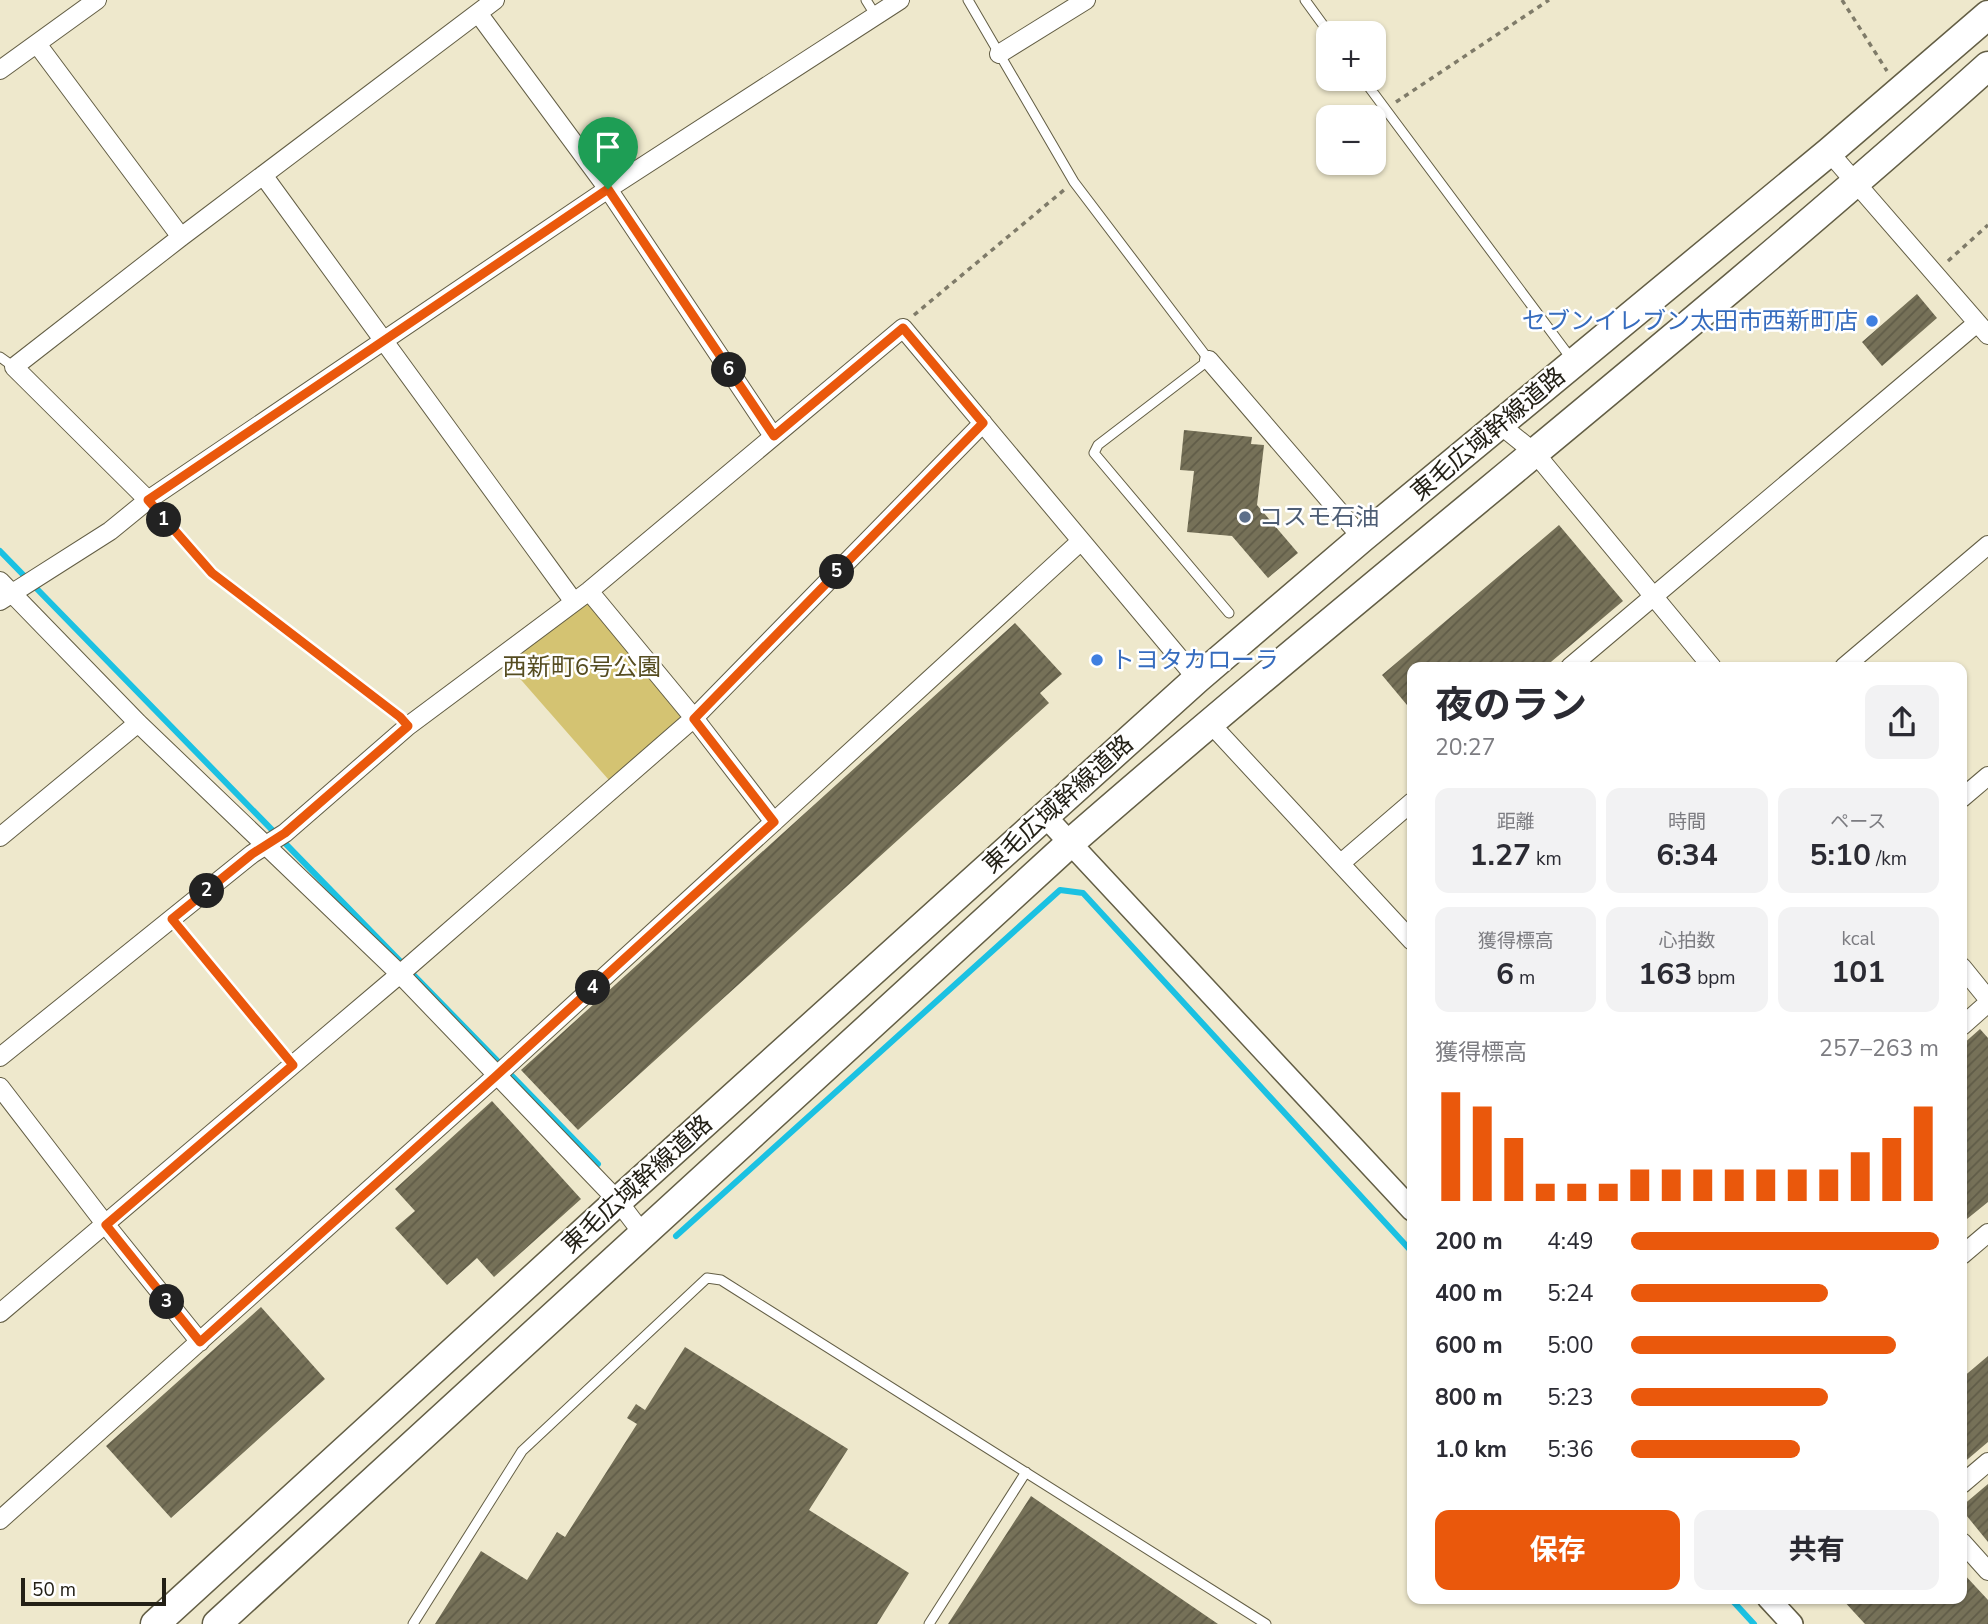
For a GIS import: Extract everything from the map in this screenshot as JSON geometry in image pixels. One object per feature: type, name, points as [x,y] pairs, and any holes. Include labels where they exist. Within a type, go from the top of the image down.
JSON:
[{"type":"highway","name":"東毛広域幹線道路","points":[[155,1624],[618,1201],[1197,679],[1362,538],[1829,152],[1988,15]]},
{"type":"highway","name":"東毛広域幹線道路","points":[[217,1624],[1069,844],[1209,722],[1857,184],[1988,66]]},
{"type":"street","points":[[0,70],[97,0]]},
{"type":"street","points":[[148,500],[7,362],[181,237],[495,0]]},
{"type":"street","points":[[643,1234],[618,1201],[400,974],[4,591],[110,531],[148,500],[608,189],[900,0]]},
{"type":"street","points":[[999,54],[1086,0]]},
{"type":"street","points":[[478,13],[608,189],[774,436]]},
{"type":"street","points":[[37,44],[181,237]]},
{"type":"street","points":[[1576,662],[1654,595],[1982,329],[1829,152]]},
{"type":"street","points":[[263,175],[574,602]]},
{"type":"street","points":[[0,1057],[267,844],[285,833],[408,726],[589,590],[903,328],[1197,679]]},
{"type":"street","points":[[1209,360],[1362,538]]},
{"type":"street","points":[[0,1313],[400,974],[694,719],[983,423]]},
{"type":"street","points":[[1499,424],[1535,453],[1708,662]]},
{"type":"street","points":[[0,1520],[496,1076],[1081,541]]},
{"type":"street","points":[[1850,662],[1988,545]]},
{"type":"street","points":[[589,590],[774,822]]},
{"type":"street","points":[[1209,722],[1407,936]]},
{"type":"street","points":[[0,838],[138,723]]},
{"type":"street","points":[[1967,794],[1988,776]]},
{"type":"street","points":[[1341,863],[1407,806]]},
{"type":"street","points":[[1044,815],[1407,1205]]},
{"type":"street","points":[[1967,974],[1988,1001],[1967,1021]]},
{"type":"street","points":[[0,1087],[200,1342]]},
{"type":"street","points":[[1967,1251],[1988,1233]]},
{"type":"street","points":[[1967,1480],[1988,1462]]},
{"type":"street","points":[[1967,1548],[1988,1571]]},
{"type":"street","points":[[1774,1604],[1792,1624]]},
{"type":"lane","points":[[866,0],[876,16]]},
{"type":"lane","points":[[968,0],[1074,182],[1209,360],[1098,445],[1094,453],[1229,613]]},
{"type":"lane","points":[[1305,0],[1320,21]]},
{"type":"lane","points":[[1372,91],[1383,105]]},
{"type":"lane","points":[[1386,109],[1574,362]]},
{"type":"lane","points":[[148,500],[212,573],[400,717],[408,726]]},
{"type":"lane","points":[[172,919],[293,1065]]},
{"type":"lane","points":[[413,1624],[523,1451],[708,1278],[721,1280],[1266,1624]]},
{"type":"lane","points":[[929,1624],[1026,1472]]},
{"type":"path","points":[[1386,109],[1549,0]]},
{"type":"path","points":[[1842,0],[1899,91]]},
{"type":"path","points":[[903,328],[915,313],[1074,182]]},
{"type":"path","points":[[1934,274],[1988,225]]},
{"type":"green space","name":"西新町6号公園","points":[[589,591],[694,718],[615,787],[501,657]]},
{"type":"building","points":[[1917,294],[1937,318],[1882,366],[1862,342]]},
{"type":"building","points":[[1184,430],[1252,437],[1251,444],[1264,445],[1257,505],[1298,553],[1268,578],[1232,536],[1187,532],[1194,471],[1180,470]]},
{"type":"building","points":[[1559,525],[1623,601],[1551,662],[1407,662],[1407,705],[1382,675]]},
{"type":"building","points":[[1015,623],[1062,674],[1040,693],[1049,703],[578,1130],[521,1070]]},
{"type":"building","points":[[1980,1029],[1988,1038],[1988,1202],[1967,1219],[1967,1041]]},
{"type":"building","points":[[492,1101],[581,1199],[494,1277],[477,1258],[447,1285],[395,1228],[415,1211],[395,1189]]},
{"type":"building","points":[[261,1307],[325,1379],[171,1518],[106,1446]]},
{"type":"building","points":[[685,1347],[848,1449],[809,1510],[909,1573],[877,1624],[435,1624],[481,1551],[527,1580],[557,1532],[565,1537],[637,1424],[627,1418],[636,1404],[645,1410]]},
{"type":"building","points":[[1988,1356],[1988,1442],[1967,1460],[1967,1374]]},
{"type":"building","points":[[1988,1484],[1988,1542],[1967,1516],[1967,1502]]},
{"type":"building","points":[[1031,1496],[1218,1624],[948,1624]]},
{"type":"building","points":[[1967,1577],[1988,1600],[1988,1624],[1865,1624],[1847,1604],[1967,1604]]},
{"type":"waterway","points":[[0,551],[598,1164]]},
{"type":"waterway","points":[[676,1236],[1060,890],[1083,893],[1407,1247]]},
{"type":"waterway","points":[[1736,1604],[1754,1624]]},
{"type":"place","name":"セブンイレブン太田市西新町店","points":[[1872,321]]},
{"type":"place","name":"コスモ石油","points":[[1245,517]]},
{"type":"place","name":"トヨタカローラ","points":[[1097,660]]},
{"type":"route","points":[[608,189],[774,436],[903,328],[983,423],[694,719],[774,822],[200,1342],[106,1225],[293,1065],[172,919],[252,854],[285,833],[408,726],[400,717],[212,573],[148,500],[608,189]]}]
